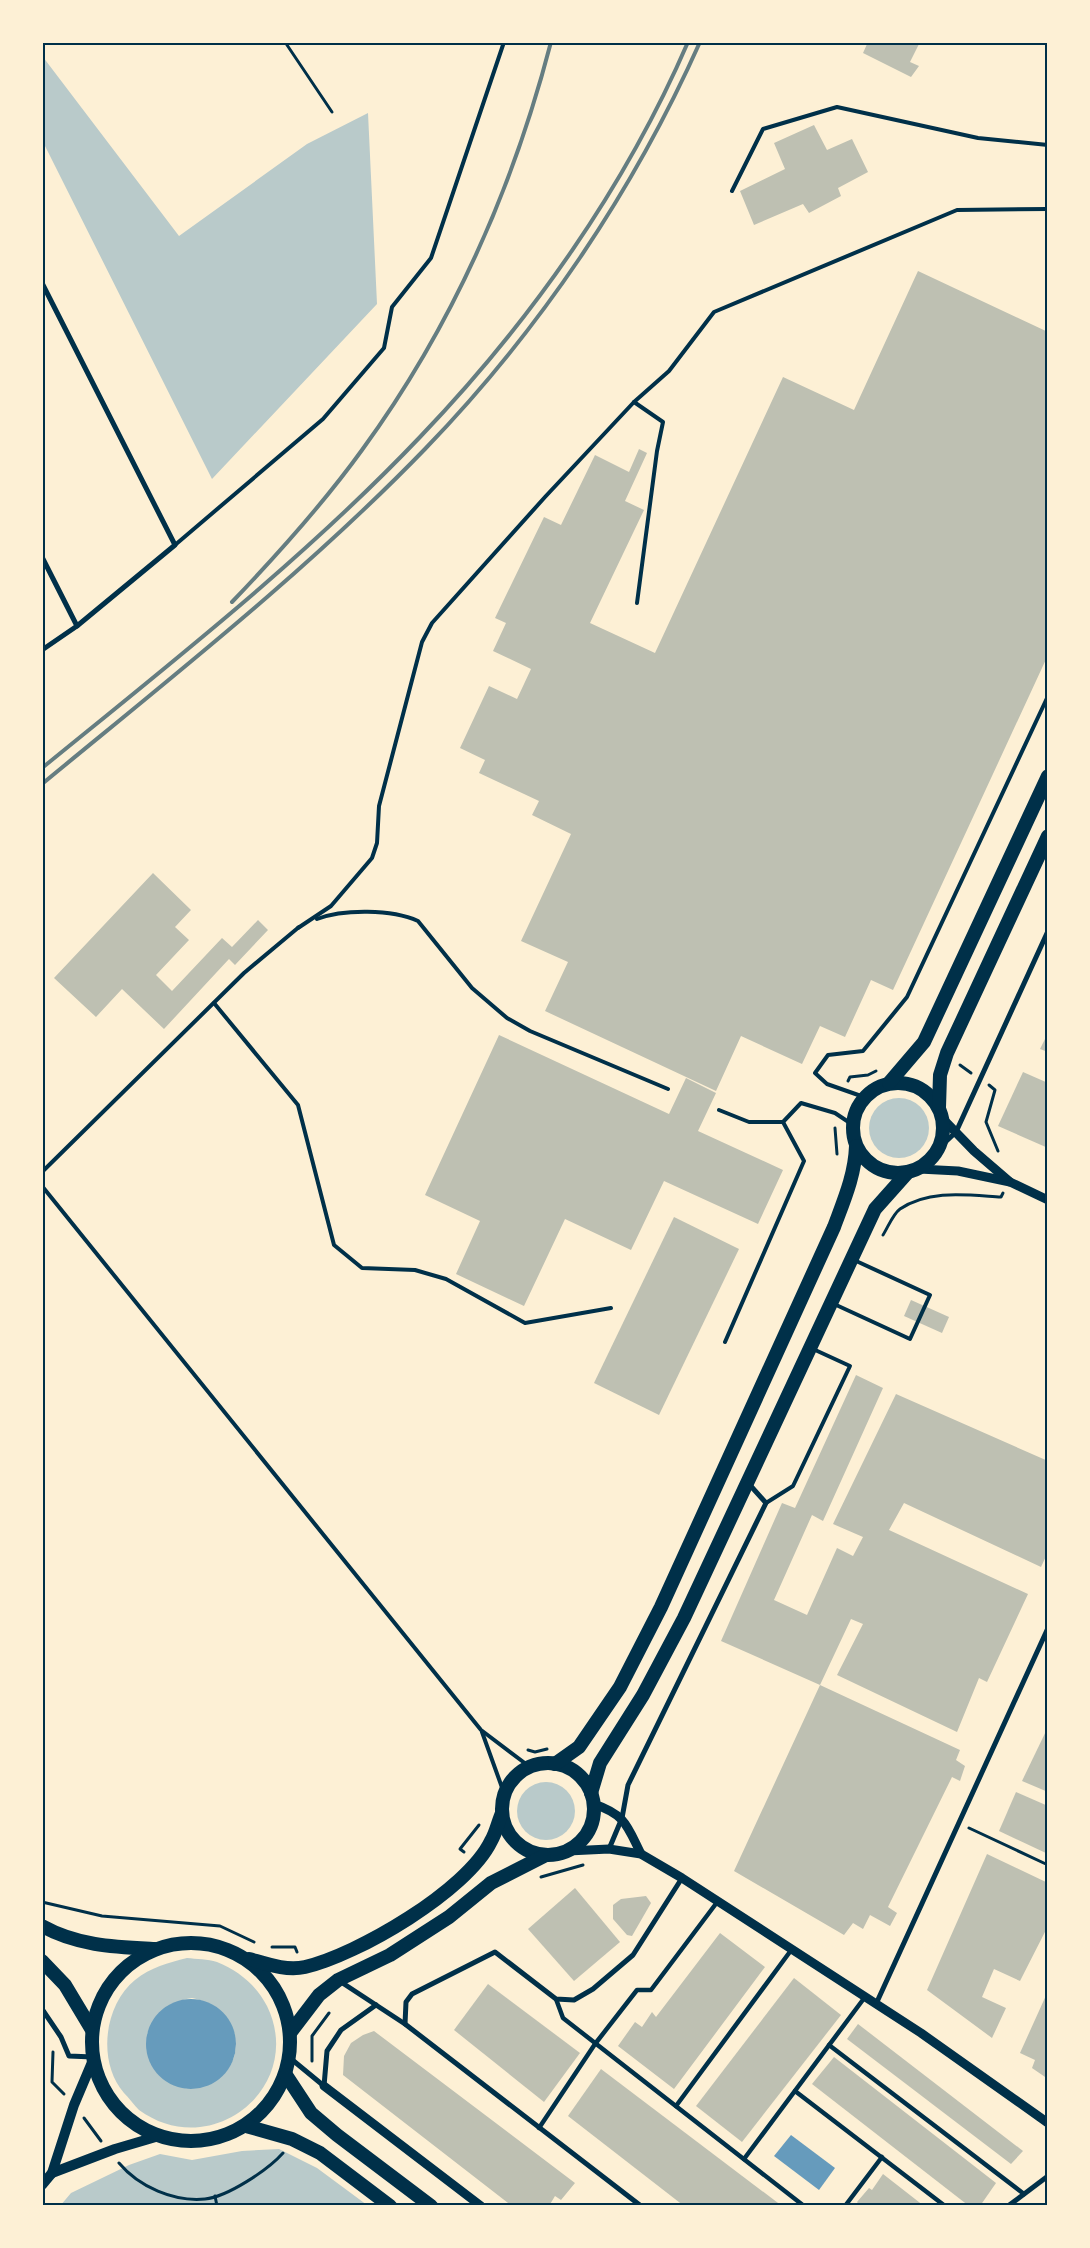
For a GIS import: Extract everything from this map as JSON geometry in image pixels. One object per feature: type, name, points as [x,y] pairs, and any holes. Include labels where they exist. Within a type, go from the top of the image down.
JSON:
[{"type":"highway","points":[[889,1083],[924,1042],[1048,776]]},
{"type":"highway","points":[[290,2033],[319,1995],[338,1980],[390,1956],[449,1917],[491,1884],[544,1856],[568,1851],[587,1834],[592,1823],[592,1798],[600,1763],[643,1695],[684,1618],[874,1210],[913,1171],[931,1160],[940,1148],[944,1134],[941,1113],[940,1075],[947,1053],[1048,836]]},
{"type":"highway","points":[[555,1764],[579,1747],[620,1687],[661,1607],[834,1227],[855,1165],[856,1146],[853,1125],[856,1110],[864,1097],[876,1088],[889,1083],[904,1082],[918,1086],[931,1095],[941,1113]]},
{"type":"highway","points":[[856,1146],[865,1159],[878,1168],[892,1173],[913,1171]]},
{"type":"highway","points":[[42,1926],[71,1940],[104,1947],[155,1949],[186,1942],[218,1946],[246,1959],[283,1968],[304,1967],[328,1959],[380,1936],[445,1893],[477,1862],[491,1842],[502,1813],[504,1793],[519,1773],[530,1767],[542,1764],[555,1764],[570,1769],[583,1779],[592,1798]]},
{"type":"highway","points":[[502,1813],[504,1825],[511,1837],[531,1853],[544,1856]]},
{"type":"highway","points":[[155,1949],[125,1967],[103,1996],[92,2030],[93,2058],[105,2093],[128,2119],[159,2136],[188,2142],[218,2138],[246,2126],[270,2104],[286,2075],[290,2058],[290,2033],[284,2004],[268,1979],[246,1959]]},
{"type":"highway","points":[[42,1961],[65,1985],[92,2030]]},
{"type":"highway","points":[[286,2075],[311,2113],[431,2206]]},
{"type":"highway","points":[[246,2126],[292,2139],[320,2153],[390,2206]]},
{"type":"main road","points":[[42,2185],[52,2173],[74,2105],[93,2058]]},
{"type":"main road","points":[[52,2173],[115,2149],[159,2136]]},
{"type":"street","points":[[42,283],[175,545],[77,626],[42,650]]},
{"type":"street","points":[[42,558],[77,626]]},
{"type":"street","points":[[940,1148],[956,1132],[1048,931]]},
{"type":"street","points":[[941,1113],[956,1132],[1010,1182]]},
{"type":"street","points":[[913,1171],[958,1171],[1010,1182],[1048,1200]]},
{"type":"street","points":[[609,1849],[622,1818],[628,1785],[766,1503],[747,1481]]},
{"type":"street","points":[[876,2004],[1048,1628]]},
{"type":"street","points":[[592,1798],[622,1818],[641,1854]]},
{"type":"street","points":[[568,1851],[609,1849],[641,1854],[718,1901],[921,2033],[1048,2123]]},
{"type":"street","points":[[404,2024],[406,2002],[412,1994],[495,1952],[556,1999],[574,2000],[587,1993],[633,1954],[682,1878]]},
{"type":"street","points":[[539,2128],[595,2044],[637,1990],[651,1990],[718,1901]]},
{"type":"street","points":[[676,2106],[792,1949]]},
{"type":"street","points":[[338,1980],[404,2024],[641,2206]]},
{"type":"street","points":[[744,2159],[865,1997]]},
{"type":"street","points":[[556,1999],[562,2018],[804,2206]]},
{"type":"street","points":[[324,2086],[327,2051],[341,2030],[376,2005]]},
{"type":"street","points":[[42,2009],[62,2037],[69,2056],[93,2058]]},
{"type":"street","points":[[829,2045],[1024,2194]]},
{"type":"street","points":[[290,2058],[481,2206]]},
{"type":"street","points":[[795,2091],[945,2206]]},
{"type":"street","points":[[845,2206],[882,2157]]},
{"type":"street","points":[[1008,2206],[1048,2176]]},
{"type":"lane","points":[[175,545],[323,419],[384,348],[392,307],[431,258],[504,42]]},
{"type":"lane","points":[[732,190],[763,129],[837,107],[978,138],[1048,145]]},
{"type":"lane","points":[[42,1172],[214,1002],[275,945],[331,906],[372,858],[376,843],[379,806],[422,642],[432,623],[634,402],[669,371],[714,312],[957,210],[1048,209]]},
{"type":"lane","points":[[634,402],[663,422],[657,451],[637,603]]},
{"type":"lane","points":[[864,1097],[827,1084],[815,1074],[828,1055],[863,1051],[907,997],[1048,696]]},
{"type":"lane","points":[[298,928],[320,918],[350,912],[410,917],[423,926],[472,988],[507,1018],[530,1031],[668,1089]]},
{"type":"lane","points":[[214,1002],[298,1105],[334,1245],[362,1268],[414,1270],[446,1279],[525,1323],[611,1308]]},
{"type":"lane","points":[[719,1110],[749,1122],[783,1122],[801,1103],[835,1113],[853,1125]]},
{"type":"lane","points":[[725,1342],[804,1161],[783,1122]]},
{"type":"lane","points":[[42,1186],[481,1730],[530,1767]]},
{"type":"lane","points":[[830,1302],[910,1339],[914,1331],[930,1295],[850,1258]]},
{"type":"lane","points":[[766,1503],[793,1486],[850,1366],[809,1348]]},
{"type":"lane","points":[[481,1730],[504,1793]]},
{"type":"path","points":[[285,42],[332,112]]},
{"type":"path","points":[[504,1749],[516,1746],[535,1752],[551,1748]]},
{"type":"path","points":[[477,1862],[460,1849],[483,1820]]},
{"type":"path","points":[[958,1823],[1048,1865]]},
{"type":"path","points":[[42,1902],[102,1916],[220,1926],[261,1944]]},
{"type":"path","points":[[271,1947],[295,1947],[304,1967]]},
{"type":"path","points":[[313,2077],[312,2036],[329,2012],[319,1995]]},
{"type":"path","points":[[215,2196],[217,2206]]},
{"type":"shaded area","points":[[43,57],[179,236],[307,144],[368,113],[377,304],[212,479],[43,142]]},
{"type":"shaded area","points":[[899,1098],[915,1103],[920,1107],[924,1112],[929,1128],[924,1144],[920,1149],[915,1153],[899,1158],[883,1153],[878,1149],[874,1144],[869,1128],[874,1112],[878,1107],[883,1103]]},
{"type":"shaded area","points":[[540,1782],[552,1782],[567,1790],[575,1805],[575,1817],[567,1832],[552,1840],[540,1840],[525,1832],[517,1817],[517,1805],[525,1790]]},
{"type":"shaded area","points":[[187,1958],[217,1962],[233,1970],[252,1985],[267,2006],[276,2036],[274,2063],[263,2088],[245,2108],[222,2121],[195,2127],[167,2124],[139,2110],[115,2080],[107,2050],[111,2019],[116,2004],[125,1991],[135,1980],[147,1972]],"holes":[[[192,1998],[212,2005],[226,2017],[234,2031],[236,2047],[232,2062],[223,2075],[207,2085],[186,2089],[147,2034],[159,2014],[170,2005]]]},
{"type":"shaded area","points":[[279,2149],[317,2168],[367,2205],[60,2206],[71,2193],[129,2165],[160,2154],[192,2160],[242,2151]]},
{"type":"water","points":[[191,1999],[208,2003],[223,2012],[232,2027],[236,2044],[232,2061],[223,2076],[208,2085],[191,2089],[174,2085],[159,2076],[150,2061],[146,2044],[150,2027],[159,2012],[174,2003]]},
{"type":"water","points":[[791,2135],[835,2168],[819,2190],[774,2156]]},
{"type":"building","points":[[868,42],[920,42],[910,62],[919,66],[911,77],[863,53]]},
{"type":"building","points":[[814,125],[827,150],[852,139],[868,172],[838,188],[841,196],[809,213],[803,204],[754,225],[740,191],[785,169],[774,143]]},
{"type":"building","points":[[918,271],[1048,332],[1048,655],[893,990],[871,980],[845,1037],[820,1026],[802,1064],[741,1036],[716,1091],[545,1011],[568,962],[521,941],[571,834],[532,815],[539,801],[479,773],[485,760],[460,748],[489,686],[517,699],[531,669],[493,651],[506,623],[495,618],[544,517],[561,525],[595,455],[629,472],[639,449],[647,453],[625,501],[644,510],[590,623],[655,653],[783,377],[854,410]]},
{"type":"building","points":[[153,873],[191,910],[175,927],[189,940],[156,975],[172,991],[222,938],[232,947],[258,920],[268,930],[235,965],[229,959],[164,1029],[122,989],[96,1017],[54,978]]},
{"type":"building","points":[[1048,1033],[1048,1052],[1040,1049]]},
{"type":"building","points":[[499,1035],[669,1114],[686,1078],[716,1093],[698,1131],[783,1170],[758,1224],[664,1181],[631,1250],[565,1219],[524,1306],[456,1274],[480,1221],[425,1195]]},
{"type":"building","points":[[1023,1072],[1048,1083],[1048,1148],[998,1126]]},
{"type":"building","points":[[674,1217],[739,1249],[659,1415],[594,1383]]},
{"type":"building","points":[[911,1300],[949,1317],[942,1333],[904,1316]]},
{"type":"building","points":[[856,1375],[883,1388],[823,1521],[812,1515],[774,1600],[807,1615],[837,1548],[853,1556],[863,1537],[833,1524],[896,1394],[1048,1461],[1048,1552],[1041,1567],[904,1503],[889,1530],[1028,1594],[987,1682],[979,1678],[957,1732],[837,1675],[863,1624],[851,1619],[820,1685],[721,1641],[782,1503],[795,1508]]},
{"type":"building","points":[[820,1685],[960,1750],[956,1760],[965,1766],[960,1781],[952,1777],[888,1907],[897,1913],[890,1926],[870,1915],[863,1929],[853,1923],[844,1935],[734,1871]]},
{"type":"building","points":[[1048,1727],[1048,1792],[1022,1781]]},
{"type":"building","points":[[1016,1792],[1048,1806],[1048,1854],[999,1831]]},
{"type":"building","points":[[987,1854],[1048,1883],[1048,1926],[1020,1981],[994,1969],[982,1997],[1006,2008],[992,2038],[927,1990]]},
{"type":"building","points":[[575,1888],[620,1942],[574,1981],[528,1929]]},
{"type":"building","points":[[646,1896],[651,1903],[632,1936],[627,1935],[613,1919],[613,1905],[621,1899]]},
{"type":"building","points":[[720,1933],[765,1967],[674,2089],[618,2046],[635,2022],[642,2027],[652,2012],[656,2017]]},
{"type":"building","points":[[794,1978],[841,2015],[742,2142],[696,2106]]},
{"type":"building","points":[[488,1984],[580,2053],[544,2102],[454,2030]]},
{"type":"building","points":[[1048,1991],[1048,2079],[1032,2068],[1035,2060],[1020,2053]]},
{"type":"building","points":[[858,2024],[1023,2151],[1011,2164],[847,2039]]},
{"type":"building","points":[[374,2031],[575,2183],[561,2200],[555,2196],[549,2206],[512,2206],[343,2075],[344,2056],[351,2043],[363,2035]]},
{"type":"building","points":[[834,2057],[996,2183],[980,2206],[969,2206],[812,2084]]},
{"type":"building","points":[[601,2069],[782,2206],[684,2206],[568,2116]]},
{"type":"building","points":[[883,2174],[924,2206],[860,2206],[857,2202],[869,2188],[872,2190]]},
{"type":"railway","points":[[232,602],[332,490],[362,450],[424,355],[476,255],[498,203],[536,96],[551,42]]},
{"type":"railway","points":[[42,768],[237,608],[331,525],[376,482],[461,393],[537,300],[605,201],[663,96],[688,42]]},
{"type":"railway","points":[[42,784],[190,663],[334,538],[425,449],[467,404],[507,357],[544,308],[614,206],[674,98],[700,42]]}]
